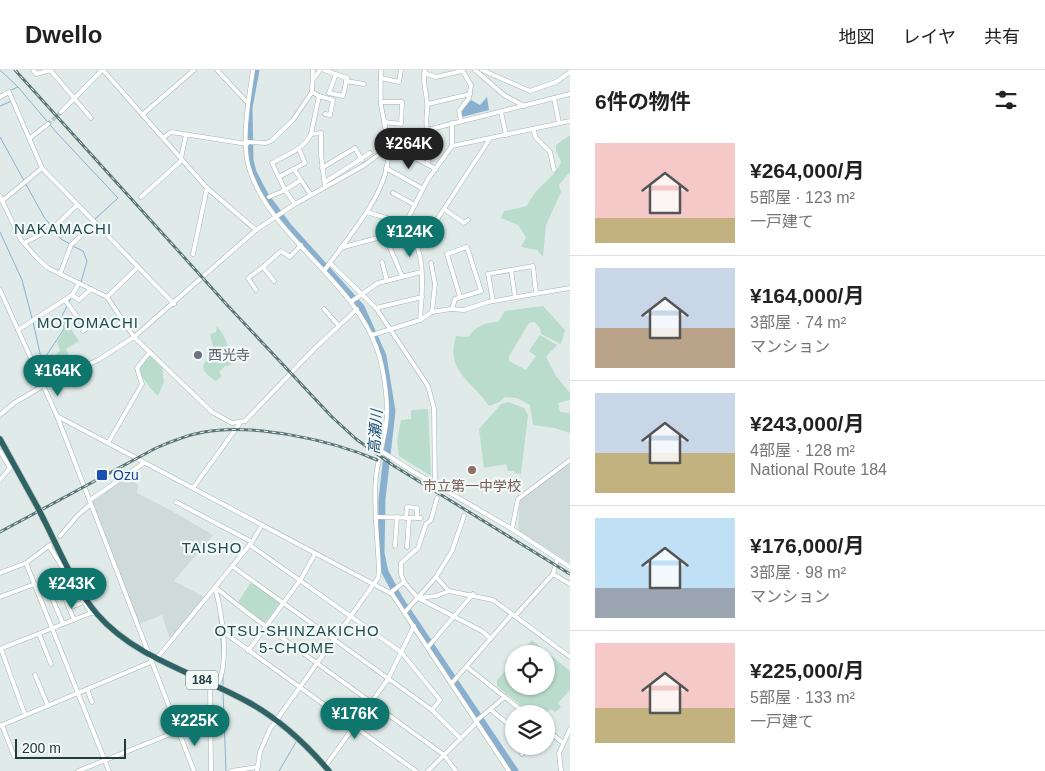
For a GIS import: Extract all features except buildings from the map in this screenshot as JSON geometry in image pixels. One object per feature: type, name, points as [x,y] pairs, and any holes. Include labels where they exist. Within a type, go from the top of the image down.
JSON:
[{"type":"highway","name":"184","points":[[0,439],[79,586],[98,614],[154,660],[210,683],[249,702],[301,742],[327,770]]},
{"type":"street","points":[[33,70],[36,74],[51,70],[91,118]]},
{"type":"street","points":[[61,112],[102,70],[207,188],[256,230]]},
{"type":"street","points":[[142,115],[194,70]]},
{"type":"street","points":[[218,70],[247,102]]},
{"type":"street","points":[[253,70],[247,102],[248,162],[253,177],[277,217],[352,301],[372,335],[382,365],[387,422],[376,476],[379,571],[374,584],[335,641],[276,721],[263,744],[257,769]]},
{"type":"street","points":[[163,138],[171,132],[247,143],[266,143],[271,141],[293,120],[312,92],[313,70]]},
{"type":"street","points":[[314,78],[322,70],[336,74],[347,78],[343,96],[329,92],[336,74]]},
{"type":"street","points":[[324,271],[367,212],[386,168],[388,148],[381,102],[381,70]]},
{"type":"street","points":[[381,78],[399,82],[401,70]]},
{"type":"street","points":[[475,70],[504,95],[524,106]]},
{"type":"street","points":[[482,70],[530,91],[550,84],[570,72]]},
{"type":"street","points":[[427,130],[425,117],[428,104],[422,81],[424,72],[436,77],[462,71],[470,80],[470,94],[460,111],[461,121]]},
{"type":"street","points":[[346,81],[364,84]]},
{"type":"street","points":[[0,97],[9,92],[42,168],[174,304]]},
{"type":"street","points":[[312,92],[333,100],[330,116],[325,114]]},
{"type":"street","points":[[428,104],[470,94]]},
{"type":"street","points":[[325,184],[363,166],[388,148],[427,130],[570,94]]},
{"type":"street","points":[[295,204],[285,190],[272,163],[299,149],[306,143],[320,96]]},
{"type":"street","points":[[554,98],[559,123]]},
{"type":"street","points":[[381,102],[402,102],[401,124],[384,122]]},
{"type":"street","points":[[501,112],[506,136]]},
{"type":"street","points":[[452,146],[489,140],[570,121]]},
{"type":"street","points":[[404,226],[423,189],[452,146],[452,123]]},
{"type":"street","points":[[30,138],[48,124]]},
{"type":"street","points":[[534,129],[536,138],[550,152],[554,170]]},
{"type":"street","points":[[310,134],[321,133],[322,168],[325,184]]},
{"type":"street","points":[[141,197],[181,159],[186,135]]},
{"type":"street","points":[[415,243],[425,238],[489,140]]},
{"type":"street","points":[[398,143],[400,150],[436,169]]},
{"type":"street","points":[[426,163],[437,145]]},
{"type":"street","points":[[322,168],[355,148],[362,160]]},
{"type":"street","points":[[279,177],[305,163],[299,149]]},
{"type":"street","points":[[0,415],[14,403],[43,386],[98,360],[134,337],[174,304],[256,230],[311,195],[370,153]]},
{"type":"street","points":[[42,168],[1,198],[24,244],[48,268],[107,297],[134,337],[212,412],[232,423],[245,421],[357,309]]},
{"type":"street","points":[[386,168],[423,189]]},
{"type":"street","points":[[294,169],[311,195]]},
{"type":"street","points":[[269,197],[301,180]]},
{"type":"street","points":[[193,254],[207,188]]},
{"type":"street","points":[[393,193],[415,204]]},
{"type":"street","points":[[24,244],[52,229],[77,205]]},
{"type":"street","points":[[444,210],[464,223],[468,220]]},
{"type":"street","points":[[367,212],[404,226],[415,243],[421,261],[422,297],[420,320]]},
{"type":"street","points":[[391,221],[385,236],[402,276]]},
{"type":"street","points":[[60,274],[71,245],[95,222]]},
{"type":"street","points":[[340,248],[385,236]]},
{"type":"street","points":[[256,290],[248,278],[282,251],[290,257],[301,245]]},
{"type":"street","points":[[452,309],[455,299],[481,291],[467,247],[447,254],[460,297]]},
{"type":"street","points":[[382,262],[387,280]]},
{"type":"street","points":[[330,263],[376,308],[428,386],[434,408],[435,484]]},
{"type":"street","points":[[431,263],[435,284],[432,312]]},
{"type":"street","points":[[493,301],[488,274],[533,266],[536,293]]},
{"type":"street","points":[[263,267],[274,281]]},
{"type":"street","points":[[107,297],[137,268]]},
{"type":"street","points":[[511,270],[515,297]]},
{"type":"street","points":[[352,301],[360,294],[387,280],[421,272]]},
{"type":"street","points":[[18,330],[72,295],[79,283]]},
{"type":"street","points":[[372,335],[420,320],[432,312],[452,309],[464,310],[493,301],[570,288]]},
{"type":"street","points":[[72,295],[79,300],[91,289]]},
{"type":"street","points":[[0,290],[57,416],[148,654]]},
{"type":"street","points":[[376,308],[422,297]]},
{"type":"street","points":[[65,300],[85,330],[98,320]]},
{"type":"street","points":[[324,309],[339,326]]},
{"type":"street","points":[[108,443],[142,384],[137,368],[150,352]]},
{"type":"street","points":[[57,416],[390,593],[405,612],[509,771]]},
{"type":"street","points":[[193,488],[240,423]]},
{"type":"street","points":[[0,451],[10,468],[0,480]]},
{"type":"street","points":[[382,451],[512,529],[570,567]]},
{"type":"street","points":[[512,529],[518,499],[570,460]]},
{"type":"street","points":[[60,536],[91,502],[144,463]]},
{"type":"street","points":[[437,498],[431,520],[426,524],[418,548],[401,563],[401,574],[404,582],[418,598],[482,631],[491,639]]},
{"type":"street","points":[[176,502],[251,543],[401,652],[440,700],[432,710]]},
{"type":"street","points":[[377,517],[397,517],[408,518],[419,518],[418,508],[407,507],[408,518],[407,547]]},
{"type":"street","points":[[405,612],[446,563],[464,516]]},
{"type":"street","points":[[395,546],[397,517]]},
{"type":"street","points":[[14,756],[1,725],[154,660],[251,543],[262,525]]},
{"type":"street","points":[[0,573],[26,563],[50,545],[91,613]]},
{"type":"street","points":[[248,651],[316,554]]},
{"type":"street","points":[[452,683],[553,574],[557,560]]},
{"type":"street","points":[[26,563],[109,771]]},
{"type":"street","points":[[232,566],[432,710],[461,738]]},
{"type":"street","points":[[553,574],[570,584]]},
{"type":"street","points":[[436,577],[449,591]]},
{"type":"street","points":[[390,593],[404,582]]},
{"type":"street","points":[[0,597],[35,584]]},
{"type":"street","points":[[215,587],[444,755],[456,771]]},
{"type":"street","points":[[215,587],[222,631],[224,662],[221,678],[216,686]]},
{"type":"street","points":[[61,588],[74,620]]},
{"type":"street","points":[[418,598],[436,596],[449,591],[473,594],[493,600],[570,658]]},
{"type":"street","points":[[50,592],[63,624]]},
{"type":"street","points":[[428,647],[473,594]]},
{"type":"street","points":[[69,608],[82,603]]},
{"type":"street","points":[[25,715],[0,649],[91,613],[98,614]]},
{"type":"street","points":[[327,770],[354,726],[388,679],[414,626]]},
{"type":"street","points":[[222,631],[416,771]]},
{"type":"street","points":[[39,634],[51,664]]},
{"type":"street","points":[[154,660],[175,723],[194,771]]},
{"type":"street","points":[[467,667],[515,705]]},
{"type":"street","points":[[35,675],[48,706]]},
{"type":"street","points":[[210,683],[211,771]]},
{"type":"street","points":[[87,689],[92,702]]},
{"type":"street","points":[[428,771],[477,721],[505,697]]},
{"type":"street","points":[[491,710],[505,722]]},
{"type":"street","points":[[175,723],[193,716],[210,715]]},
{"type":"street","points":[[561,771],[560,753],[570,729]]},
{"type":"street","points":[[81,770],[178,731]]},
{"type":"street","points":[[555,736],[563,743]]},
{"type":"street","points":[[93,765],[96,771]]},
{"type":"street","points":[[231,771],[257,769],[262,771]]},
{"type":"shaded area","points":[[570,463],[570,563],[518,530],[520,500]]},
{"type":"shaded area","points":[[128,476],[138,485],[137,493],[213,535],[174,581],[204,597],[170,639],[162,615],[139,624],[92,501]]},
{"type":"green space","points":[[570,135],[570,172],[559,185],[561,192],[546,225],[543,257],[537,250],[521,247],[526,237],[518,225],[501,218],[504,211],[527,206],[535,193],[554,174],[561,162],[556,151],[556,145]]},
{"type":"green space","points":[[543,306],[565,330],[561,344],[541,334],[540,328],[534,322],[529,323],[509,356],[509,361],[526,370],[536,356],[529,351],[540,335],[557,345],[546,357],[556,376],[570,393],[570,400],[558,403],[560,412],[570,413],[570,433],[555,428],[533,425],[530,405],[517,398],[505,397],[489,406],[462,375],[454,358],[456,336],[468,337],[481,326],[498,322],[505,311]]},
{"type":"green space","points":[[62,316],[79,341],[66,349],[74,367],[63,373],[53,357],[60,351],[57,342],[65,329]]},
{"type":"green space","points":[[217,326],[227,344],[231,365],[225,366],[219,372],[222,376],[216,381],[203,368],[205,362],[215,354],[210,334],[216,332]]},
{"type":"green space","points":[[149,355],[162,367],[164,382],[158,396],[137,369]]},
{"type":"green space","points":[[508,402],[524,408],[528,415],[521,474],[508,471],[506,464],[484,468],[479,429],[501,404]]},
{"type":"green space","points":[[428,409],[431,476],[399,456],[397,441],[401,420],[411,419],[411,410]]},
{"type":"green space","points":[[251,582],[280,603],[265,623],[238,602]]},
{"type":"green space","points":[[532,640],[538,645],[528,645]]},
{"type":"green space","points":[[555,659],[570,671],[570,690],[558,703],[561,707],[555,712],[555,705],[520,705],[508,695],[555,695]]},
{"type":"green space","points":[[505,671],[505,693],[497,686],[497,680]]},
{"type":"water","points":[[487,97],[489,110],[462,117],[461,112],[471,100],[480,105]]},
{"type":"waterway","points":[[0,70],[18,87],[11,90]]},
{"type":"waterway","name":"高瀬川","points":[[256,70],[249,108],[250,160],[253,172],[265,195],[288,226],[361,307],[383,356],[392,411],[382,499],[381,553],[385,572],[399,598],[515,771]]},
{"type":"waterway","points":[[18,87],[57,133],[118,198],[94,220]]},
{"type":"waterway","points":[[0,106],[12,101]]},
{"type":"waterway","points":[[0,137],[44,217],[52,227]]},
{"type":"waterway","points":[[54,230],[61,239],[70,244]]},
{"type":"waterway","points":[[0,232],[22,280],[32,318]]},
{"type":"waterway","points":[[73,246],[83,251],[87,261],[81,282]]},
{"type":"waterway","points":[[42,362],[64,329],[62,316],[71,298]]},
{"type":"waterway","points":[[33,322],[42,362],[37,368]]},
{"type":"waterway","points":[[219,616],[222,652]]},
{"type":"waterway","points":[[223,676],[223,687]]},
{"type":"waterway","points":[[223,691],[226,771]]},
{"type":"waterway","points":[[279,771],[296,742]]},
{"type":"tunnel","points":[[48,124],[61,112]]},
{"type":"railway","points":[[15,70],[228,306],[332,417],[356,439],[394,466],[570,574]]},
{"type":"railway","points":[[0,532],[156,448],[180,438],[204,432],[245,430],[292,435],[337,446],[377,460]]},
{"type":"place","name":"西光寺","points":[[198,355]]},
{"type":"place","name":"市立第一中学校","points":[[472,470]]},
{"type":"place","name":"Ozu","points":[[102,475]]},
{"type":"district","name":"NAKAMACHI","points":[[63,228]]},
{"type":"district","name":"MOTOMACHI","points":[[88,322]]},
{"type":"district","name":"TAISHO","points":[[212,547]]},
{"type":"district","name":"OTSU-SHINZAKICHO 5-CHOME","points":[[297,638]]}]
